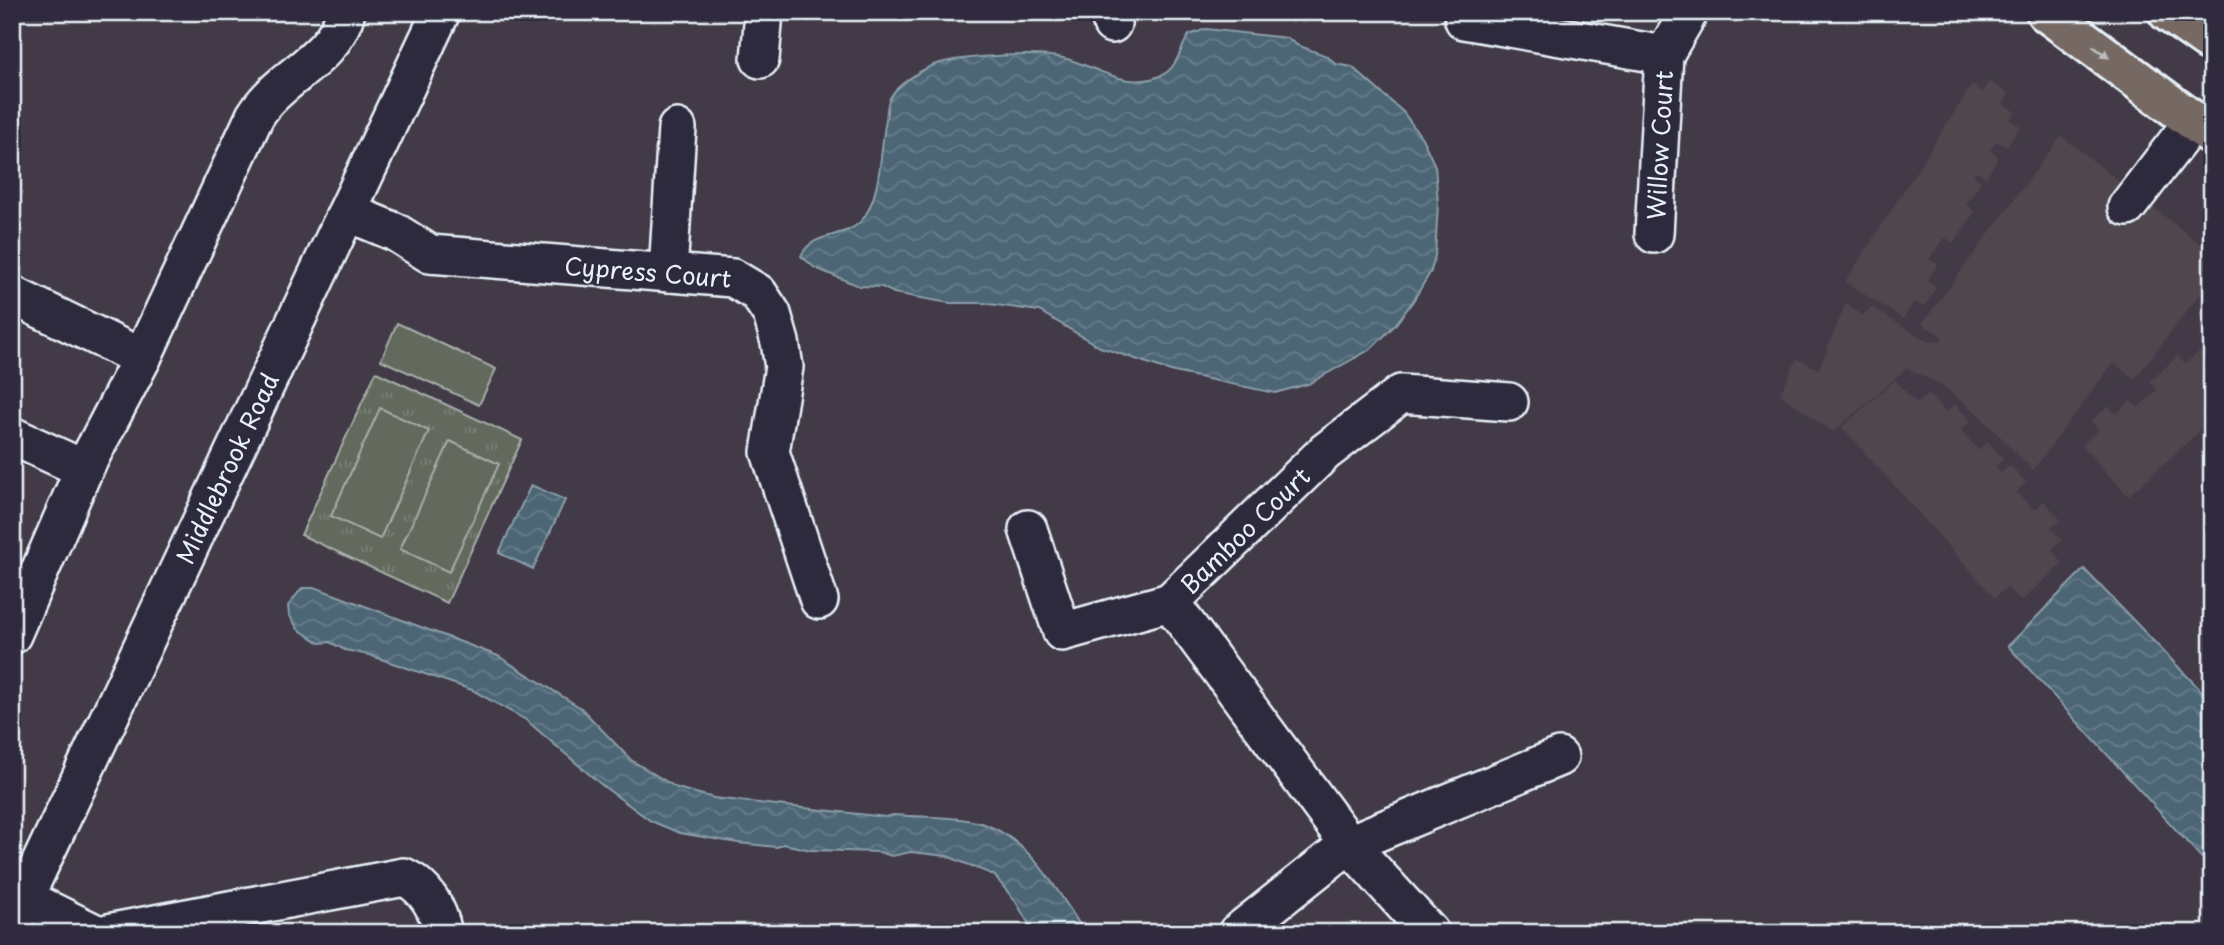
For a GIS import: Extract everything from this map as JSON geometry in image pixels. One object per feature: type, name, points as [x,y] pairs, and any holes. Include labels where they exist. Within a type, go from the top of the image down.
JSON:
[{"type":"main road","points":[[2046,12],[2203,128]]},
{"type":"main road","points":[[2168,12],[2212,43]]},
{"type":"street","points":[[12,635],[84,469],[142,358],[255,116],[267,97],[321,55],[341,29],[346,12]]},
{"type":"street","name":"Middlebrook Road","points":[[18,911],[441,12]]},
{"type":"street","points":[[760,59],[764,12]]},
{"type":"street","name":"Willow Court","points":[[1464,12],[1464,20],[1664,55]]},
{"type":"street","name":"Willow Court","points":[[1654,234],[1664,55],[1689,12]]},
{"type":"street","points":[[668,273],[677,128]]},
{"type":"street","points":[[2127,206],[2203,128]]},
{"type":"street","name":"Cypress Court","points":[[347,212],[395,232],[430,254],[733,278],[758,293],[772,314],[784,368],[770,452],[819,600]]},
{"type":"street","points":[[12,295],[142,358]]},
{"type":"street","name":"Bamboo Court","points":[[1430,933],[1349,844],[1170,602],[1325,452],[1401,394],[1509,402]]},
{"type":"street","points":[[12,436],[84,469]]},
{"type":"street","points":[[1028,529],[1062,632],[1170,602]]},
{"type":"street","points":[[1237,933],[1349,844],[1559,757]]},
{"type":"street","points":[[108,933],[404,877],[417,883],[430,901],[443,933]]},
{"type":"street","points":[[18,911],[95,933]]},
{"type":"shaded area","points":[[1990,81],[2009,94],[2003,104],[2015,112],[2010,120],[2020,126],[2007,147],[1996,141],[1990,151],[1999,157],[1986,177],[1976,171],[1973,175],[1981,181],[1966,205],[1975,211],[1954,243],[1944,237],[1929,259],[1938,264],[1927,281],[1936,287],[1924,307],[1914,301],[1903,319],[1845,282],[1972,85],[1983,92]]},
{"type":"shaded area","points":[[2061,136],[2212,253],[2212,278],[2135,379],[2113,363],[2033,470],[1978,414],[1941,385],[1907,368],[1833,432],[1780,394],[1797,359],[1819,369],[1846,303],[1863,316],[1871,307],[1928,342],[1942,341],[1942,336],[1922,324]]},
{"type":"shaded area","points":[[2207,345],[2212,351],[2212,420],[2128,496],[2082,445],[2099,430],[2091,421],[2109,406],[2116,414],[2131,401],[2138,408],[2157,390],[2150,381],[2178,356],[2185,364]]},
{"type":"shaded area","points":[[1895,380],[1917,404],[1928,394],[1946,412],[1955,404],[1971,421],[1961,430],[1978,450],[1988,442],[2004,459],[1995,466],[2001,473],[2010,465],[2026,483],[2016,492],[2035,510],[2044,501],[2061,520],[2051,528],[2062,540],[2051,550],[2063,563],[2021,601],[2007,587],[1995,598],[1842,427]]},
{"type":"green space","points":[[397,323],[496,369],[479,405],[381,360]]},
{"type":"green space","points":[[376,372],[522,440],[447,603],[301,535]]},
{"type":"green space","points":[[380,408],[429,431],[380,539],[331,516]]},
{"type":"green space","points":[[450,441],[499,464],[449,572],[400,549]]},
{"type":"water","points":[[1206,29],[1287,38],[1297,45],[1327,56],[1336,64],[1352,67],[1403,112],[1422,138],[1435,166],[1438,203],[1435,256],[1431,271],[1413,301],[1395,325],[1371,349],[1308,384],[1275,393],[1174,372],[1100,347],[1039,311],[982,303],[949,303],[894,293],[882,287],[859,286],[815,268],[801,256],[814,242],[850,229],[865,216],[878,182],[889,100],[898,88],[920,72],[931,66],[958,60],[1035,55],[1063,58],[1113,76],[1138,81],[1169,71],[1189,35]]},
{"type":"water","points":[[531,485],[565,500],[533,569],[499,553]]},
{"type":"water","points":[[2084,569],[2212,702],[2212,864],[2209,866],[2008,646]]},
{"type":"water","points":[[302,588],[317,588],[498,656],[581,708],[631,760],[677,788],[714,798],[886,817],[893,815],[952,818],[984,824],[1001,832],[1030,855],[1054,885],[1085,933],[1034,933],[1016,902],[994,875],[947,856],[911,852],[892,856],[879,852],[811,850],[783,844],[777,847],[738,843],[680,833],[651,821],[603,786],[526,720],[472,690],[369,655],[345,650],[330,642],[320,643],[298,629],[289,615],[288,606]]}]
